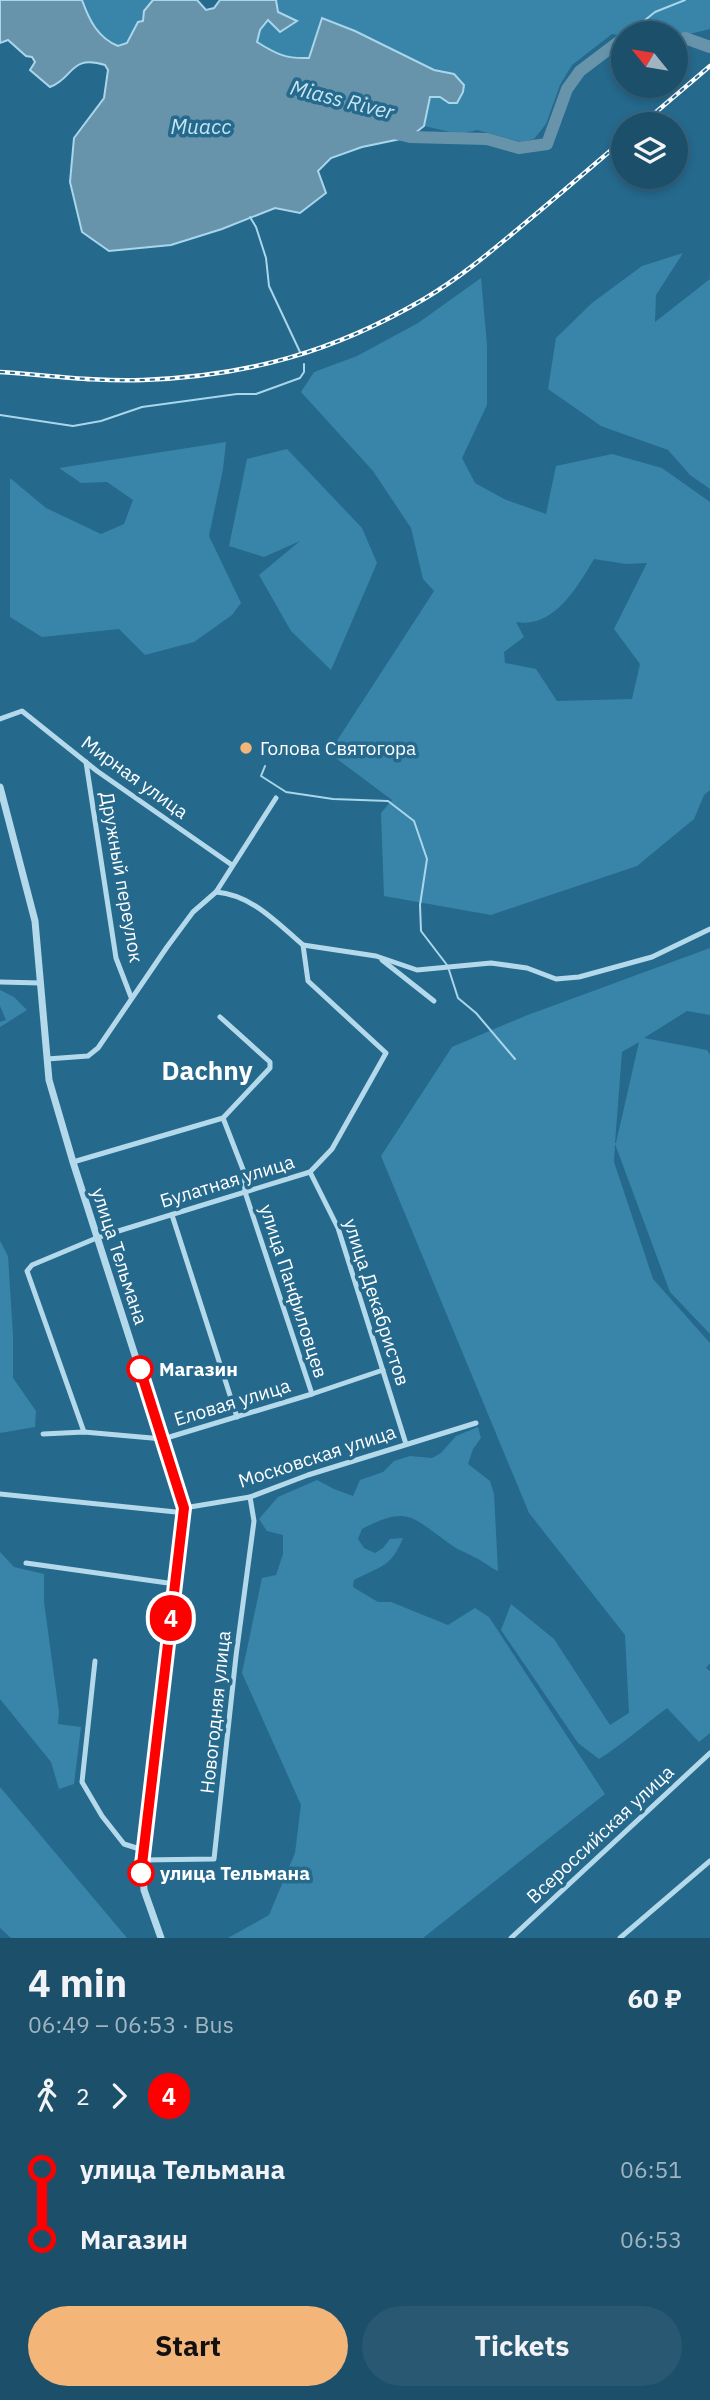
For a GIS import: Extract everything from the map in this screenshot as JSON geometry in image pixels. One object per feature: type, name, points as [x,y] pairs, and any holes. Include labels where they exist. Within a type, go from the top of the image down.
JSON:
[{"type":"street","name":"Мирная улица","points":[[0,719],[22,711],[86,762],[232,865]]},
{"type":"street","name":"Дружный переулок","points":[[86,762],[116,958],[131,997]]},
{"type":"street","name":"улица Тельмана","points":[[0,787],[35,921],[49,1080],[184,1508],[142,1860],[144,1890],[161,1938]]},
{"type":"street","points":[[47,1059],[88,1056],[98,1048],[110,1034],[131,997],[193,912],[216,892],[276,798]]},
{"type":"street","points":[[216,892],[230,893],[247,900],[303,945],[376,956],[417,970],[491,963],[527,968],[556,979],[579,978],[653,957],[710,929]]},
{"type":"street","name":"Булатная улица","points":[[84,1432],[27,1271],[32,1265],[99,1237],[310,1172],[332,1149],[386,1053],[308,981],[303,945]]},
{"type":"street","points":[[376,956],[434,1001]]},
{"type":"street","points":[[0,982],[41,984]]},
{"type":"street","points":[[73,1162],[223,1118],[270,1068],[270,1062],[220,1017]]},
{"type":"street","name":"улица Панфиловцев","points":[[223,1118],[244,1172],[245,1192],[312,1394]]},
{"type":"street","name":"улица Декабристов","points":[[310,1172],[338,1228],[406,1444]]},
{"type":"street","points":[[172,1215],[237,1417]]},
{"type":"street","name":"Еловая улица","points":[[43,1434],[84,1432],[163,1439],[383,1370]]},
{"type":"street","name":"Московская улица","points":[[0,1494],[176,1512],[184,1508],[250,1497],[476,1423]]},
{"type":"street","name":"Новогодняя улица","points":[[142,1860],[214,1859],[254,1521],[250,1497]]},
{"type":"street","points":[[26,1563],[175,1584]]},
{"type":"street","points":[[95,1661],[82,1782],[102,1816],[124,1844],[143,1850]]},
{"type":"street","name":"Всероссийская улица","points":[[511,1938],[710,1753]]},
{"type":"street","points":[[620,1938],[710,1861]]},
{"type":"shaded area","points":[[82,0],[153,0],[144,11],[143,21],[138,22],[127,43],[118,47],[105,39],[95,28]]},
{"type":"shaded area","points":[[276,0],[710,0],[710,29],[688,34],[688,21],[611,21],[611,35],[572,65],[560,85],[546,124],[534,139],[521,142],[477,130],[459,134],[424,126],[430,97],[441,97],[449,103],[457,103],[463,92],[455,74],[434,70],[355,31],[321,18],[309,58],[275,52],[256,41],[268,20],[296,21],[278,12]]},
{"type":"shaded area","points":[[683,253],[656,295],[655,322],[710,279],[710,489],[690,475],[668,450],[601,426],[548,389],[556,338],[592,303],[642,266]]},
{"type":"shaded area","points":[[481,278],[487,345],[487,405],[462,458],[475,483],[504,499],[546,514],[556,466],[612,454],[662,468],[710,502],[710,790],[704,795],[694,819],[637,866],[491,915],[384,896],[381,813],[392,800],[329,753],[434,591],[423,579],[411,528],[373,471],[301,392],[314,372],[357,356],[418,323]],"holes":[[[594,559],[626,564],[647,563],[614,629],[640,664],[632,699],[557,701],[536,669],[505,663],[504,652],[524,637],[516,622],[542,619],[553,612],[572,593]]]},
{"type":"shaded area","points":[[226,442],[209,536],[241,603],[232,615],[194,642],[145,655],[119,629],[42,637],[10,617],[10,478],[46,508],[101,534],[124,524],[133,500],[107,482],[81,483],[59,468]]},
{"type":"shaded area","points":[[287,449],[362,528],[377,563],[331,670],[291,631],[259,575],[300,541],[264,557],[229,546],[247,459]]},
{"type":"shaded area","points":[[710,948],[710,1015],[687,1011],[644,1038],[707,1050],[710,1055],[710,1334],[670,1292],[615,1144],[614,1162],[653,1279],[710,1343],[710,1663],[706,1668],[710,1671],[710,1733],[699,1742],[667,1708],[599,1759],[578,1743],[501,1630],[511,1604],[554,1639],[610,1725],[629,1713],[625,1635],[529,1513],[381,1156],[452,1047],[525,1016]],"holes":[[[639,1042],[616,1143],[622,1052]]]},
{"type":"shaded area","points":[[0,990],[14,997],[27,1010],[0,1027],[0,1022],[6,1020],[0,1006]]},
{"type":"shaded area","points":[[0,1241],[8,1256],[13,1378],[36,1411],[35,1427],[0,1433]]},
{"type":"shaded area","points":[[478,1427],[481,1438],[473,1449],[468,1464],[490,1481],[494,1494],[498,1571],[456,1548],[418,1521],[409,1517],[390,1517],[362,1529],[358,1539],[364,1548],[375,1553],[390,1539],[403,1538],[399,1548],[389,1561],[354,1580],[353,1587],[378,1602],[391,1602],[448,1625],[475,1608],[489,1617],[605,1794],[423,1938],[228,1938],[269,1915],[295,1853],[301,1805],[242,1673],[262,1578],[276,1575],[283,1554],[283,1535],[267,1531],[259,1519],[278,1497],[317,1480],[353,1496],[360,1480],[383,1472],[394,1461],[410,1456],[432,1458],[441,1453],[456,1436]]},
{"type":"shaded area","points":[[0,1552],[14,1567],[44,1574],[44,1602],[59,1712],[58,1724],[81,1727],[74,1784],[59,1789],[51,1762],[0,1699]]},
{"type":"shaded area","points":[[0,1787],[127,1938],[11,1938],[0,1928]]},
{"type":"water","name":"Миасс","points":[[0,0],[82,0],[95,27],[111,43],[118,46],[127,43],[138,22],[143,21],[144,11],[153,0],[197,0],[206,10],[214,8],[220,0],[276,0],[278,12],[297,21],[280,32],[268,20],[260,30],[257,42],[276,53],[287,57],[309,58],[322,18],[355,31],[434,70],[454,74],[464,85],[463,92],[457,103],[449,103],[440,97],[430,97],[424,126],[410,137],[362,147],[331,158],[318,171],[326,193],[300,213],[275,208],[171,245],[109,251],[82,232],[70,182],[74,138],[104,98],[108,70],[105,65],[94,62],[78,65],[50,87],[30,70],[35,62],[32,57],[26,56],[8,40],[0,43]]},
{"type":"waterway","points":[[644,21],[655,12],[685,0]]},
{"type":"waterway","name":"Miass River","points":[[688,39],[710,47]]},
{"type":"waterway","name":"Miass River","points":[[394,133],[410,137],[487,139],[519,148],[547,144],[567,89],[580,71],[611,48]]},
{"type":"waterway","points":[[250,217],[266,258],[269,286],[300,352]]},
{"type":"waterway","points":[[0,415],[73,426],[101,421],[142,407],[237,394],[256,394],[300,378],[304,372],[304,364]]},
{"type":"waterway","points":[[265,766],[261,776],[286,792],[333,799],[388,801],[414,821],[427,859],[420,905],[421,931],[447,965]]},
{"type":"waterway","points":[[449,970],[458,998],[476,1013],[515,1059]]},
{"type":"railway","points":[[656,112],[710,66]]},
{"type":"railway","points":[[0,372],[107,380],[181,378],[254,367],[323,347],[390,318],[449,283],[495,248],[611,150]]},
{"type":"bus line","name":"4","points":[[140,1369],[184,1508],[141,1873]]},
{"type":"place","name":"Голова Святогора","points":[[246,748]]},
{"type":"place","name":"Магазин","points":[[140,1369]]},
{"type":"place","name":"улица Тельмана","points":[[141,1873]]},
{"type":"district","name":"Dachny","points":[[207,1071]]}]
